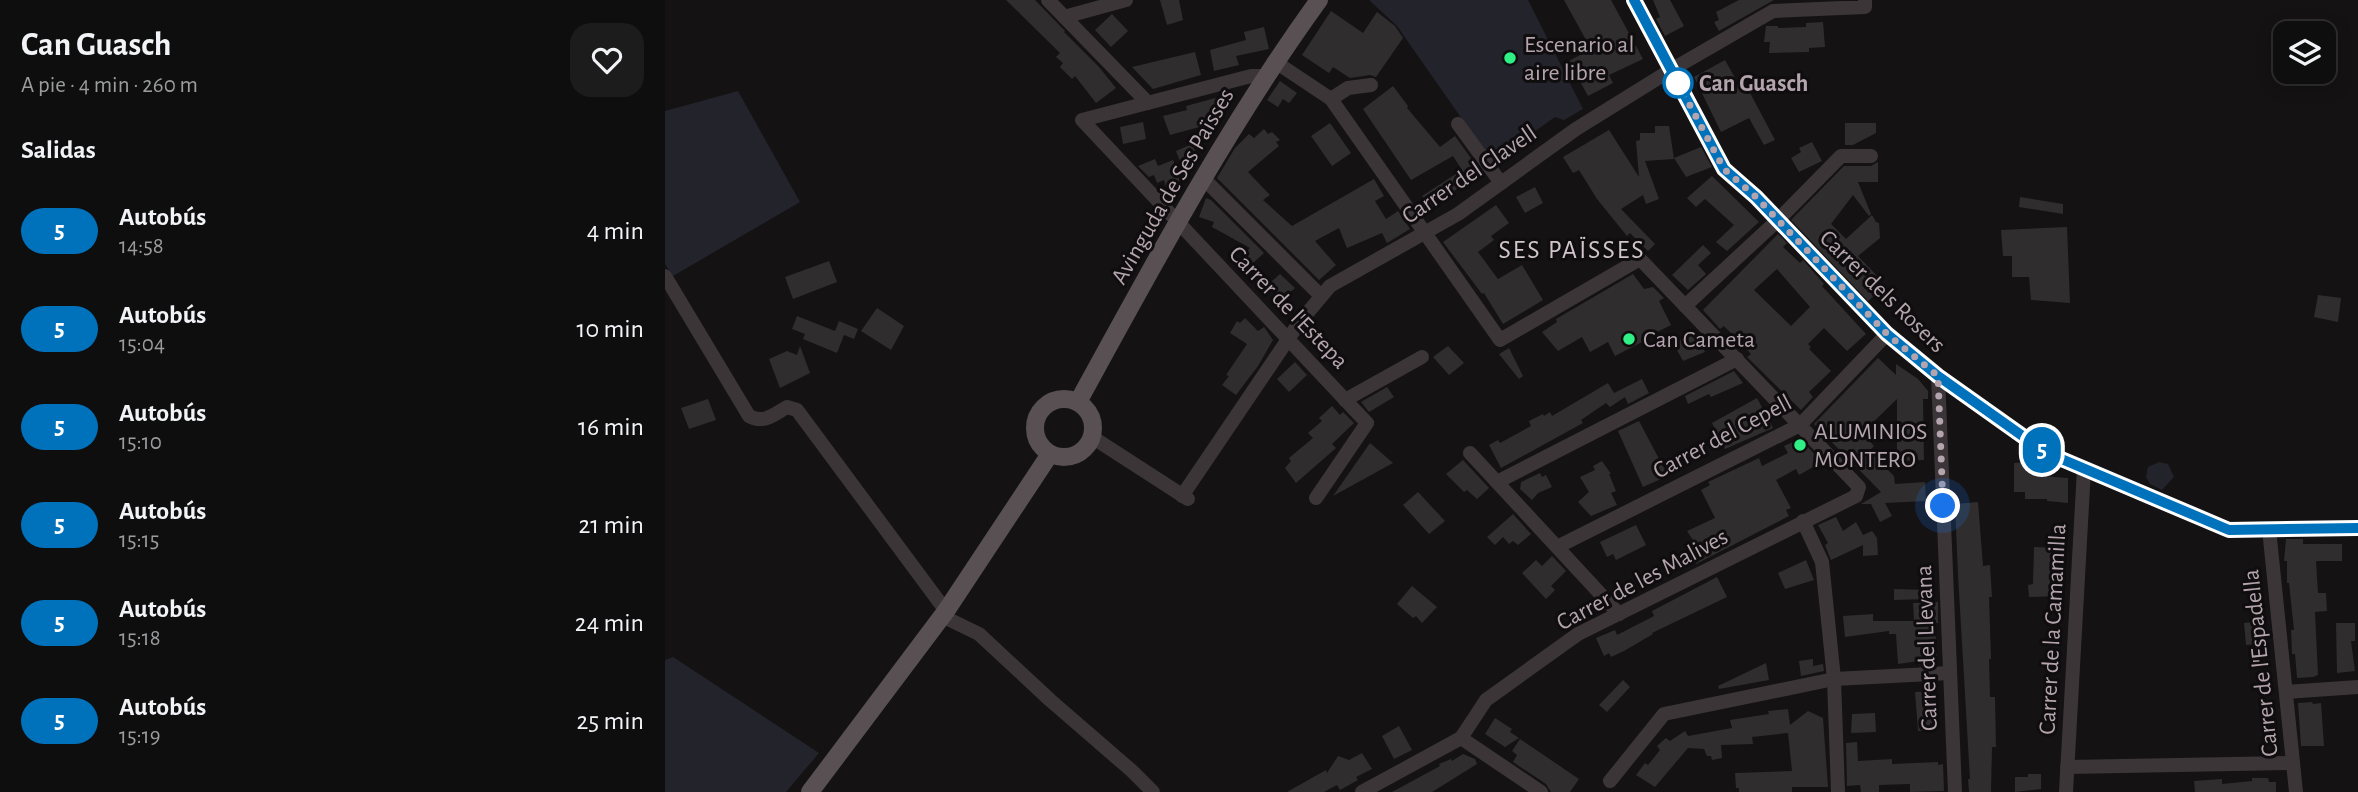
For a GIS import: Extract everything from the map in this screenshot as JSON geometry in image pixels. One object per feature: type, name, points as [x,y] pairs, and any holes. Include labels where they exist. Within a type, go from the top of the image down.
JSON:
[{"type":"main road","name":"Avinguda de Ses Païsses","points":[[1078,402],[1203,178],[1269,69],[1319,0]]},
{"type":"main road","points":[[1058,399],[1078,402],[1086,408],[1094,427],[1092,437],[1080,453],[1060,457],[1050,454],[1036,439],[1034,429],[1041,410],[1058,399]]},
{"type":"main road","points":[[810,792],[944,613],[1050,454]]},
{"type":"street","points":[[1048,0],[1148,103],[1269,69],[1331,99],[1500,340],[1640,259],[1800,425]]},
{"type":"street","points":[[1064,17],[1126,0]]},
{"type":"street","name":"Carrer dels Rosers","points":[[1634,0],[1724,169],[1778,220],[1887,334],[1938,376],[2045,452],[2229,530],[2358,528]]},
{"type":"street","name":"Carrer del Clavell","points":[[1092,437],[1185,498],[1288,339],[1330,286],[1458,214],[1576,130],[1671,70],[1773,11],[1865,3]]},
{"type":"street","points":[[1331,99],[1348,88],[1371,85]]},
{"type":"street","name":"Carrer de l'Estepa","points":[[1148,103],[1082,120],[1367,423],[1316,498]]},
{"type":"street","points":[[1458,124],[1501,184]]},
{"type":"street","points":[[1685,306],[1778,220],[1841,156],[1871,156]]},
{"type":"street","points":[[1203,178],[1321,296]]},
{"type":"street","points":[[665,276],[749,416],[757,421],[765,420],[787,407],[797,410],[944,613],[979,634],[1153,792]]},
{"type":"street","name":"Carrer del Cepell","points":[[1557,547],[1800,425],[1887,334]]},
{"type":"street","points":[[1345,400],[1422,357]]},
{"type":"street","points":[[1497,482],[1737,359]]},
{"type":"street","name":"Carrer del Llevana","points":[[1938,376],[1955,792]]},
{"type":"street","name":"Carrer de les Malives","points":[[1362,792],[1461,738],[1486,700],[1578,634],[1856,496],[1859,487],[1800,425]]},
{"type":"street","points":[[1469,453],[1619,614]]},
{"type":"street","name":"Carrer de la Camamilla","points":[[2066,792],[2084,469]]},
{"type":"street","points":[[1803,521],[1822,562],[1834,679],[1838,792]]},
{"type":"street","name":"Carrer de l'Espadella","points":[[2269,529],[2296,792]]},
{"type":"street","points":[[1610,781],[1664,714],[1834,679],[1950,673]]},
{"type":"street","points":[[2286,692],[2358,687]]},
{"type":"street","points":[[1461,738],[1541,792]]},
{"type":"street","points":[[2067,767],[2293,763]]},
{"type":"shaded area","points":[[1369,0],[1528,0],[1583,109],[1564,120],[1555,117],[1492,162],[1397,26]]},
{"type":"shaded area","points":[[738,91],[800,202],[673,276],[665,264],[665,111]]},
{"type":"shaded area","points":[[2159,462],[2168,464],[2174,477],[2162,490],[2150,484],[2146,477],[2148,467]]},
{"type":"shaded area","points":[[673,657],[819,753],[786,792],[665,792],[665,660]]},
{"type":"building","points":[[1006,0],[1035,0],[1116,88],[1096,103],[1075,76],[1072,79],[1060,67],[1063,63],[1056,57],[1060,53]]},
{"type":"building","points":[[1160,0],[1179,0],[1183,20],[1167,25]]},
{"type":"building","points":[[1564,0],[1611,0],[1643,59],[1609,75],[1613,83],[1588,96],[1569,61],[1591,49]]},
{"type":"building","points":[[1653,0],[1670,0],[1684,26],[1665,36],[1656,19],[1660,17]]},
{"type":"building","points":[[1739,0],[1774,0],[1719,31],[1714,22],[1719,20],[1716,12]]},
{"type":"building","points":[[1331,11],[1363,33],[1377,12],[1395,26],[1403,38],[1376,77],[1370,75],[1350,78],[1333,67],[1329,73],[1302,55]]},
{"type":"building","points":[[1112,14],[1128,31],[1111,47],[1095,30]]},
{"type":"building","points":[[1823,22],[1825,47],[1809,48],[1809,52],[1769,53],[1770,42],[1764,42],[1766,26],[1806,27],[1806,23]]},
{"type":"building","points":[[1264,27],[1269,49],[1236,56],[1239,65],[1214,71],[1210,50],[1246,40],[1244,32]]},
{"type":"building","points":[[1195,52],[1201,75],[1153,89],[1132,67]]},
{"type":"building","points":[[1725,60],[1743,92],[1748,89],[1775,140],[1764,145],[1749,118],[1721,132],[1694,77]]},
{"type":"building","points":[[1280,81],[1297,93],[1289,103],[1283,99],[1278,107],[1267,100]]},
{"type":"building","points":[[1393,86],[1407,108],[1440,147],[1455,136],[1480,171],[1432,208],[1422,196],[1462,170],[1453,156],[1411,180],[1363,109]]},
{"type":"building","points":[[1219,97],[1222,114],[1214,123],[1170,135],[1163,116]]},
{"type":"building","points":[[1143,122],[1146,139],[1123,144],[1120,127]]},
{"type":"building","points":[[1330,123],[1351,153],[1332,166],[1311,136]]},
{"type":"building","points":[[1845,123],[1876,123],[1876,133],[1853,145],[1845,145]]},
{"type":"building","points":[[1655,126],[1669,126],[1674,159],[1645,161],[1659,199],[1646,204],[1643,195],[1621,209],[1655,244],[1648,251],[1630,233],[1627,236],[1597,199],[1579,170],[1573,173],[1563,157],[1609,130],[1639,177],[1636,141],[1640,140],[1640,133],[1655,133]]},
{"type":"building","points":[[1264,129],[1280,140],[1276,142],[1279,146],[1248,172],[1270,195],[1263,200],[1292,226],[1374,179],[1384,196],[1375,201],[1386,219],[1398,211],[1410,229],[1387,243],[1382,233],[1347,248],[1339,228],[1315,241],[1336,265],[1319,280],[1217,178],[1235,148],[1249,134],[1254,138]]},
{"type":"building","points":[[1812,142],[1822,161],[1799,172],[1791,158],[1801,152],[1799,148]]},
{"type":"building","points":[[1192,144],[1198,158],[1181,164],[1176,151]]},
{"type":"building","points":[[1701,147],[1712,167],[1686,177],[1674,158]]},
{"type":"building","points":[[1155,159],[1158,166],[1173,160],[1182,180],[1166,187],[1164,180],[1157,183],[1154,175],[1149,177],[1138,166]]},
{"type":"building","points":[[1878,162],[1878,182],[1858,182],[1871,214],[1869,216],[1853,195],[1831,224],[1846,239],[1872,215],[1879,223],[1880,238],[1858,256],[1881,280],[1881,290],[1868,301],[1791,220],[1844,166],[1871,166]]},
{"type":"building","points":[[1712,176],[1759,222],[1727,251],[1716,242],[1734,225],[1705,199],[1696,207],[1687,198]]},
{"type":"building","points":[[1535,187],[1543,203],[1525,213],[1516,197]]},
{"type":"building","points":[[2020,197],[2063,204],[2063,214],[2019,207]]},
{"type":"building","points":[[1206,198],[1264,253],[1253,263],[1243,254],[1250,248],[1212,227],[1214,222],[1199,217]]},
{"type":"building","points":[[1496,205],[1509,223],[1491,236],[1494,240],[1478,252],[1498,279],[1522,265],[1543,300],[1503,324],[1484,293],[1482,294],[1443,242]]},
{"type":"building","points":[[2067,227],[2070,303],[2031,300],[2029,277],[2012,277],[2012,256],[2003,256],[2001,230]]},
{"type":"building","points":[[1778,234],[1787,243],[1783,247],[1800,263],[1803,260],[1824,284],[1822,286],[1866,334],[1847,351],[1824,328],[1808,344],[1811,347],[1809,349],[1831,371],[1809,392],[1813,397],[1801,410],[1747,357],[1751,354],[1724,326],[1720,329],[1703,310]],"holes":[[[1777,269],[1810,307],[1791,326],[1754,290]]]},
{"type":"building","points":[[1703,245],[1711,253],[1698,265],[1706,274],[1688,290],[1672,275]]},
{"type":"building","points":[[829,261],[837,282],[793,299],[785,277]]},
{"type":"building","points":[[1280,274],[1295,288],[1281,300],[1270,283]]},
{"type":"building","points":[[1633,274],[1644,289],[1653,287],[1664,298],[1659,301],[1671,325],[1615,356],[1608,342],[1590,352],[1582,337],[1558,351],[1542,332],[1557,322],[1556,319]]},
{"type":"building","points":[[2318,295],[2341,298],[2338,322],[2314,317]]},
{"type":"building","points":[[877,308],[904,326],[891,350],[861,331]]},
{"type":"building","points":[[797,316],[835,331],[839,321],[858,329],[854,339],[844,335],[837,353],[803,339],[805,334],[792,329]]},
{"type":"building","points":[[1245,318],[1258,331],[1264,327],[1273,340],[1236,395],[1222,385],[1247,344],[1230,333],[1237,321],[1240,323]]},
{"type":"building","points":[[1695,332],[1705,352],[1683,361],[1673,343]]},
{"type":"building","points":[[800,346],[810,373],[780,388],[769,359],[787,351],[797,355]]},
{"type":"building","points":[[1448,346],[1464,363],[1449,375],[1433,357]]},
{"type":"building","points":[[1509,348],[1523,376],[1519,379],[1499,354]]},
{"type":"building","points":[[1878,358],[1896,375],[1896,364],[1918,379],[1928,391],[1928,399],[1923,399],[1924,460],[1897,461],[1897,399],[1862,433],[1874,446],[1869,451],[1894,476],[1895,484],[1925,482],[1926,501],[1885,503],[1892,516],[1880,522],[1871,504],[1861,504],[1881,492],[1814,424]]},
{"type":"building","points":[[1295,362],[1307,375],[1289,392],[1277,379]]},
{"type":"building","points":[[1734,371],[1743,383],[1688,404],[1685,396]]},
{"type":"building","points":[[1642,379],[1649,393],[1628,404],[1625,397],[1610,407],[1606,403],[1581,420],[1583,423],[1501,468],[1489,445],[1498,440],[1500,443],[1531,426],[1529,421],[1543,414],[1544,416],[1550,412],[1552,416],[1608,383],[1614,393]]},
{"type":"building","points":[[1387,387],[1394,397],[1369,412],[1361,402]]},
{"type":"building","points":[[1757,398],[1773,428],[1725,449],[1712,423]]},
{"type":"building","points":[[708,399],[716,420],[689,429],[681,408]]},
{"type":"building","points":[[1332,406],[1340,415],[1343,412],[1354,423],[1332,444],[1336,448],[1296,483],[1285,468],[1291,461],[1289,458],[1313,438],[1308,433],[1322,421],[1319,418]]},
{"type":"building","points":[[1639,421],[1666,472],[1659,476],[1661,479],[1643,487],[1618,431]]},
{"type":"building","points":[[1800,439],[1822,462],[1799,475],[1796,469],[1776,480],[1791,508],[1786,510],[1789,516],[1696,564],[1685,544],[1693,540],[1687,531],[1715,518],[1701,490],[1710,485],[1708,482],[1759,458],[1762,466],[1788,453],[1784,446]]},
{"type":"building","points":[[1370,443],[1393,463],[1333,496]]},
{"type":"building","points":[[1463,460],[1489,488],[1477,499],[1467,490],[1464,492],[1446,474]]},
{"type":"building","points":[[1602,461],[1611,474],[1616,491],[1611,493],[1617,505],[1591,516],[1578,502],[1589,492],[1580,477],[1595,470],[1593,466]]},
{"type":"building","points":[[2028,462],[2028,469],[2040,469],[2041,476],[2068,478],[2068,503],[2025,499],[2025,492],[2014,492],[2014,463]]},
{"type":"building","points":[[1540,473],[1542,477],[1546,475],[1552,487],[1538,493],[1532,500],[1520,489],[1521,482]]},
{"type":"building","points":[[1418,492],[1445,521],[1429,534],[1403,505]]},
{"type":"building","points":[[1978,502],[1983,566],[1990,565],[1992,597],[1989,597],[1990,697],[1995,697],[1996,747],[1992,747],[1991,792],[1969,792],[1958,575],[1955,504]]},
{"type":"building","points":[[1513,514],[1531,534],[1518,545],[1513,541],[1509,544],[1503,537],[1495,545],[1487,537]]},
{"type":"building","points":[[1836,517],[1843,531],[1856,522],[1863,535],[1872,531],[1877,538],[1878,555],[1863,556],[1863,545],[1831,560],[1825,545],[1828,543],[1818,525]]},
{"type":"building","points":[[1636,525],[1646,545],[1616,560],[1613,554],[1607,557],[1600,542]]},
{"type":"building","points":[[2286,539],[2303,539],[2303,544],[2342,544],[2342,561],[2316,561],[2318,593],[2326,593],[2327,611],[2315,612],[2318,675],[2313,677],[2297,678],[2295,654],[2292,654],[2291,630],[2294,630],[2287,583],[2287,561],[2284,561]]},
{"type":"building","points":[[2034,547],[2063,548],[2062,586],[2058,586],[2058,596],[2029,597],[2028,585],[2033,584]]},
{"type":"building","points":[[1552,556],[1566,571],[1551,586],[1555,590],[1546,599],[1522,573],[1536,560],[1542,566]]},
{"type":"building","points":[[1806,560],[1814,580],[1785,589],[1778,573]]},
{"type":"building","points":[[1717,577],[1727,597],[1652,633],[1624,651],[1611,657],[1609,653],[1604,656],[1596,638],[1615,630],[1617,635],[1654,616],[1652,611]]},
{"type":"building","points":[[1412,586],[1437,607],[1422,623],[1397,604]]},
{"type":"building","points":[[1894,589],[1928,590],[1928,599],[1894,600]]},
{"type":"building","points":[[1938,602],[1938,623],[1935,623],[1937,664],[1919,665],[1919,661],[1898,664],[1896,634],[1889,634],[1889,631],[1845,637],[1843,616],[1873,614],[1873,621],[1914,621],[1913,603]]},
{"type":"building","points":[[2261,621],[2262,629],[2265,629],[2266,643],[2246,645],[2244,623]]},
{"type":"building","points":[[2336,623],[2355,623],[2355,641],[2351,641],[2355,671],[2337,673]]},
{"type":"building","points":[[1813,659],[1813,666],[1823,664],[1824,671],[1801,676],[1799,661]]},
{"type":"building","points":[[1766,663],[1769,680],[1719,689],[1718,686]]},
{"type":"building","points":[[1623,680],[1630,687],[1607,712],[1599,705]]},
{"type":"building","points":[[1934,691],[1936,723],[1930,723],[1930,731],[1918,731],[1915,692]]},
{"type":"building","points":[[2298,703],[2321,703],[2324,746],[2301,746]]},
{"type":"building","points":[[1788,709],[1790,725],[1808,711],[1823,718],[1828,787],[1792,787],[1792,792],[1739,792],[1739,788],[1736,788],[1735,773],[1792,771],[1788,733],[1752,737],[1753,744],[1721,745],[1722,758],[1712,760],[1704,749],[1688,748],[1655,787],[1636,775],[1645,763],[1648,765],[1660,750],[1657,746],[1666,738],[1670,741],[1685,731],[1688,736],[1732,728],[1730,720]]},
{"type":"building","points":[[1875,713],[1876,732],[1851,733],[1852,714]]},
{"type":"building","points":[[1495,718],[1512,729],[1510,732],[1519,738],[1505,747],[1485,734]]},
{"type":"building","points":[[1399,726],[1412,750],[1394,759],[1382,736]]},
{"type":"building","points":[[1520,739],[1579,779],[1570,792],[1551,792],[1546,784],[1513,762],[1517,755],[1512,751]]},
{"type":"building","points":[[1857,742],[1858,761],[1892,759],[1892,764],[1943,764],[1944,791],[1910,792],[1910,784],[1879,785],[1879,792],[1861,792],[1860,785],[1847,786],[1846,743]]},
{"type":"building","points":[[1362,753],[1372,769],[1340,790],[1337,785],[1324,792],[1287,792],[1326,770],[1327,773],[1338,756],[1349,760]]},
{"type":"building","points":[[1463,754],[1475,759],[1477,764],[1432,792],[1392,792],[1440,766],[1439,764],[1451,759],[1452,761]]},
{"type":"building","points":[[2028,774],[2041,774],[2041,789],[2015,792],[2015,777],[2028,777]]},
{"type":"building","points":[[2252,778],[2268,778],[2269,782],[2276,782],[2276,792],[2195,792],[2194,781],[2222,779],[2222,784],[2252,781]]},
{"type":"bus line","name":"5","points":[[1634,0],[1724,169],[1756,197],[1887,334],[1938,376],[2045,452],[2229,530],[2358,528]]},
{"type":"place","name":"Escenario al aire libre","points":[[1510,58]]},
{"type":"place","name":"Can Guasch","points":[[1678,83]]},
{"type":"place","name":"Can Cameta","points":[[1629,339]]},
{"type":"place","name":"ALUMINIOS MONTERO","points":[[1800,445]]},
{"type":"district","name":"SES PAÏSSES","points":[[1572,249]]},
{"type":"route","points":[[1678,83],[1724,169],[1756,197],[1887,334],[1938,376],[1943,506]]}]
